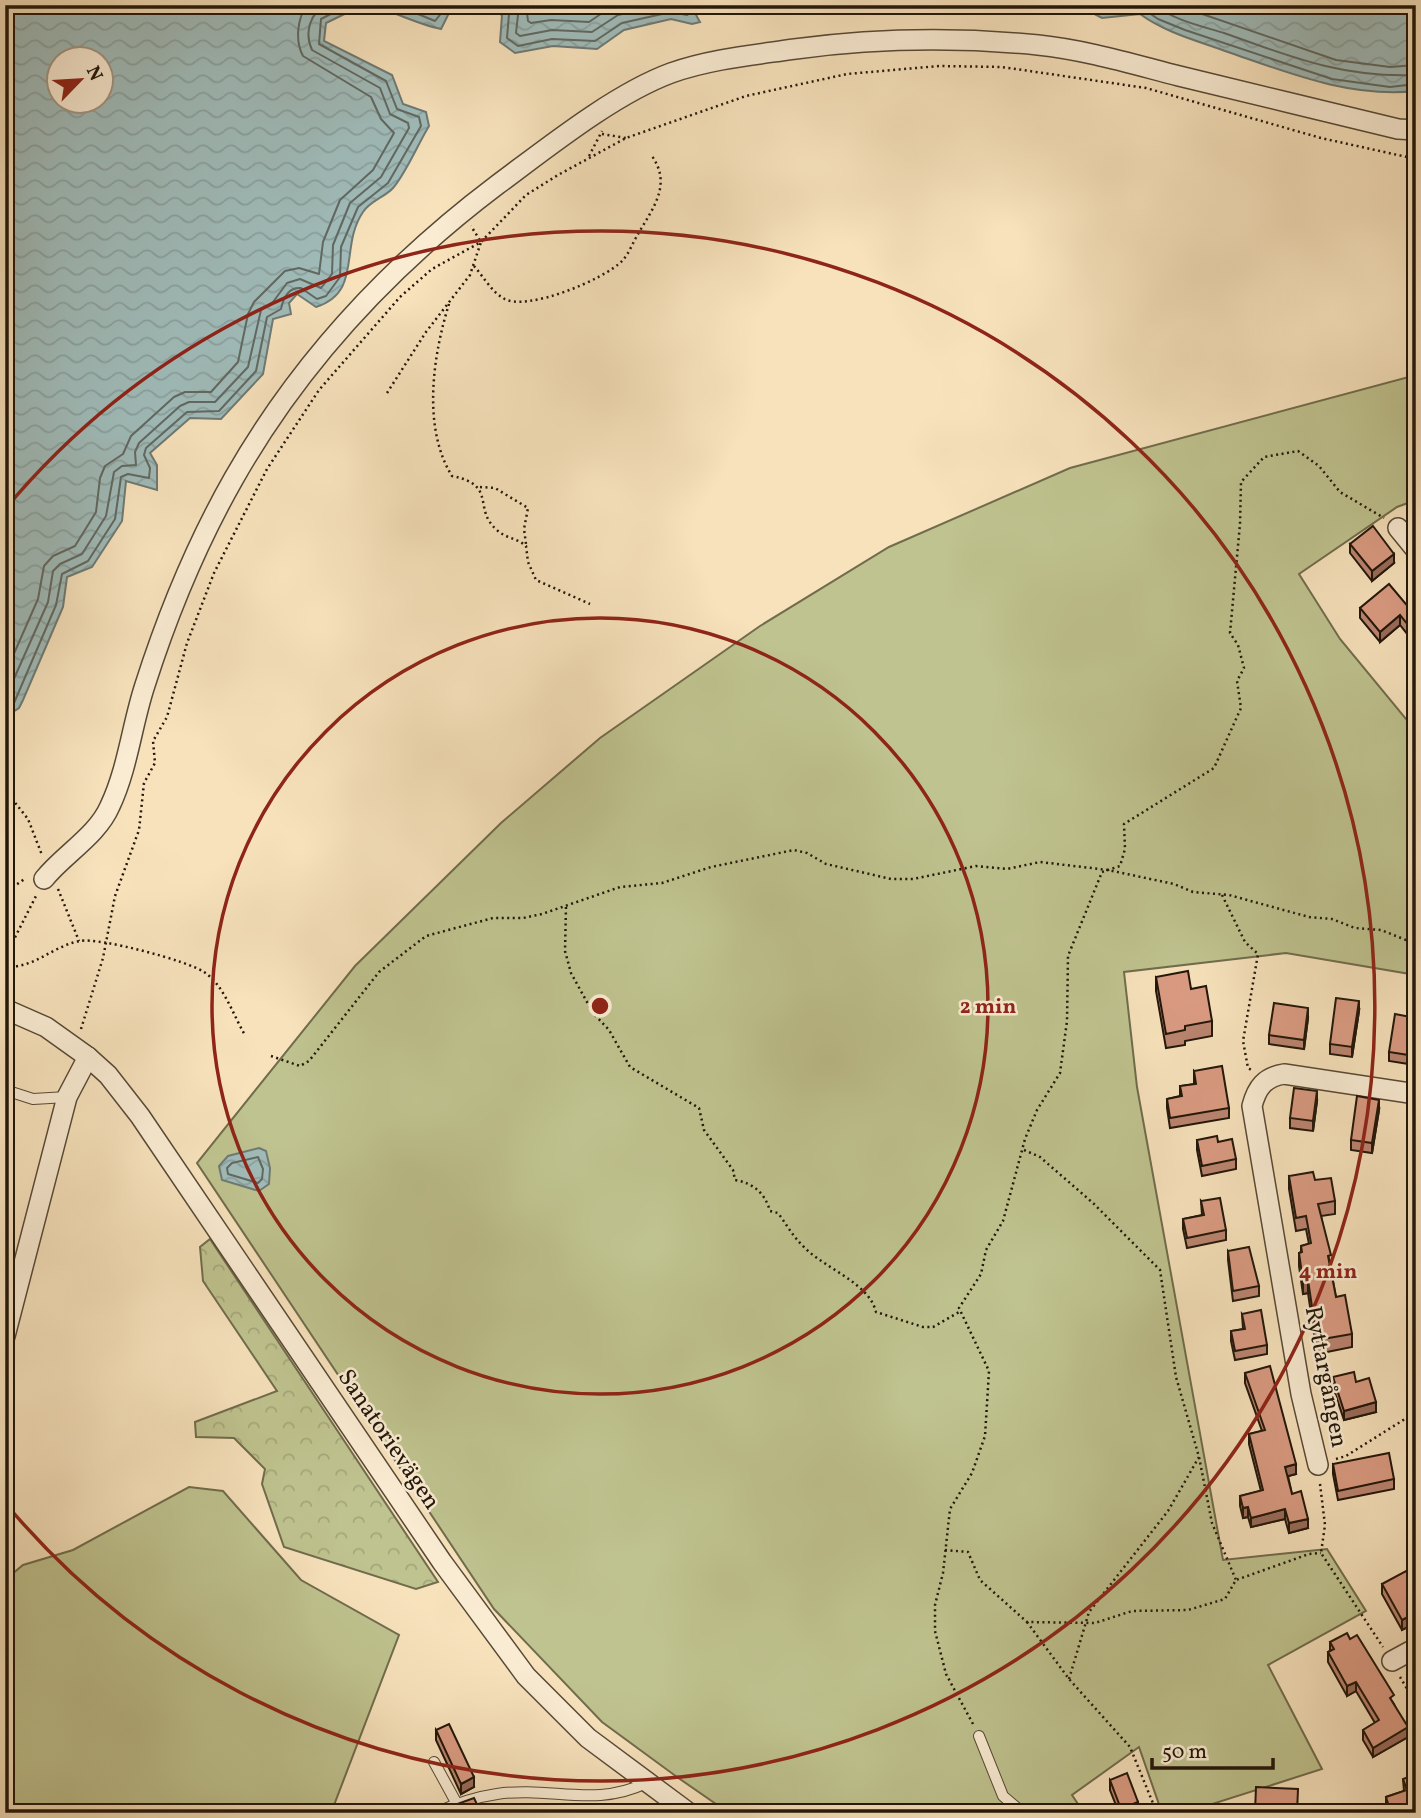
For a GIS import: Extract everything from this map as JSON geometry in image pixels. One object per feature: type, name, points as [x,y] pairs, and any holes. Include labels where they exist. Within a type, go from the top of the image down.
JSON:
[{"type":"street","points":[[47,876],[98,825],[109,809],[128,753],[143,691],[189,566],[233,479],[259,437],[318,355],[348,320],[427,240],[608,107],[640,87],[672,73],[751,55],[888,39],[929,38],[1042,46],[1115,59],[1398,129],[1416,130]]},
{"type":"street","points":[[1398,528],[1416,550]]},
{"type":"street","name":"Sanatorievägen","points":[[10,1015],[46,1027],[82,1051],[108,1075],[140,1116],[442,1562],[526,1676],[588,1738],[689,1813]]},
{"type":"street","points":[[5,1336],[67,1097],[82,1051]]},
{"type":"street","points":[[1268,1079],[1284,1074],[1416,1094]]},
{"type":"street","name":"Ryttargången","points":[[1268,1079],[1256,1093],[1252,1105],[1253,1121],[1301,1394],[1318,1465]]},
{"type":"street","points":[[1392,1661],[1416,1648]]},
{"type":"lane","points":[[5,1090],[33,1099],[67,1097]]},
{"type":"lane","points":[[979,1736],[1003,1797],[1023,1813]]},
{"type":"lane","points":[[434,1762],[457,1804]]},
{"type":"lane","points":[[436,1813],[457,1804],[498,1793],[604,1797],[627,1792],[646,1783]]},
{"type":"path","points":[[82,1051],[108,941],[115,897],[139,830],[144,783],[155,763],[153,741],[167,717],[197,617],[239,520],[290,432],[350,351],[419,279],[481,242],[526,195],[626,138],[746,96],[847,74],[892,69],[1002,67],[1094,78],[1146,88],[1321,138],[1416,159]]},
{"type":"path","points":[[474,266],[503,299],[517,303],[554,295],[610,271],[623,260],[657,203],[660,167],[652,156]]},
{"type":"path","points":[[1409,159],[1416,165]]},
{"type":"path","points":[[461,213],[481,242]]},
{"type":"path","points":[[387,393],[426,332],[449,304],[474,266],[481,242]]},
{"type":"path","points":[[449,304],[438,341],[433,373],[437,433],[445,465],[452,476],[467,479],[480,487],[495,488],[528,508],[524,529],[528,562],[536,580],[590,604]]},
{"type":"path","points":[[979,1736],[946,1674],[935,1631],[935,1605],[946,1550],[950,1509],[972,1473],[985,1436],[989,1371],[959,1308],[981,1274],[986,1250],[1003,1221],[1037,1110],[1060,1073],[1067,1021],[1068,956],[1102,872],[1120,866],[1125,849],[1124,824],[1214,768],[1241,708],[1237,681],[1244,668],[1238,645],[1230,633],[1241,482],[1264,457],[1298,452],[1319,466],[1340,492],[1398,528]]},
{"type":"path","points":[[480,487],[486,502],[486,518],[498,532],[526,545]]},
{"type":"path","points":[[271,1056],[300,1066],[309,1061],[379,972],[426,936],[493,918],[523,918],[566,907],[620,887],[662,884],[711,867],[794,850],[807,853],[826,864],[891,879],[913,879],[976,866],[1007,869],[1040,862],[1108,870],[1174,884],[1193,892],[1222,895],[1309,917],[1332,919],[1355,928],[1381,930],[1416,944]]},
{"type":"path","points":[[5,908],[13,887],[28,877],[47,876]]},
{"type":"path","points":[[5,957],[47,876]]},
{"type":"path","points":[[1222,895],[1245,942],[1258,954],[1243,1041],[1248,1068],[1268,1079]]},
{"type":"path","points":[[566,907],[568,962],[593,1013],[610,1030],[630,1067],[699,1108],[704,1130],[733,1170],[735,1180],[757,1189],[766,1199],[770,1211],[778,1213],[788,1230],[807,1250],[870,1293],[876,1312],[923,1327],[933,1327],[960,1311]]},
{"type":"path","points":[[5,967],[34,964],[79,941],[108,941],[204,972],[219,988],[245,1035]]},
{"type":"path","points":[[1023,1150],[1040,1157],[1093,1203],[1160,1270],[1176,1377],[1199,1457],[1212,1523],[1236,1580]]},
{"type":"path","points":[[1416,1412],[1346,1456],[1318,1465],[1325,1525],[1321,1553],[1392,1661],[1416,1704]]},
{"type":"path","points":[[1069,1679],[1085,1623],[1108,1585],[1168,1511],[1199,1457]]},
{"type":"path","points":[[946,1550],[968,1552],[980,1580],[1027,1622],[1069,1679],[1130,1747],[1157,1813]]},
{"type":"path","points":[[1027,1622],[1085,1623],[1109,1620],[1132,1611],[1188,1610],[1225,1598],[1236,1580],[1309,1554],[1321,1553]]},
{"type":"green space","points":[[1416,375],[1416,500],[1397,507],[1299,574],[1340,639],[1416,731],[1416,975],[1286,953],[1124,972],[1137,1087],[1223,1560],[1327,1549],[1366,1611],[1268,1665],[1322,1769],[1184,1813],[1162,1813],[1139,1747],[1072,1795],[1084,1813],[729,1813],[602,1722],[494,1609],[197,1163],[355,966],[501,823],[600,738],[760,626],[889,547],[1070,468]]},
{"type":"green space","points":[[210,1239],[438,1582],[416,1589],[284,1547],[262,1484],[265,1469],[234,1438],[196,1437],[195,1422],[277,1391],[203,1281],[200,1247]]},
{"type":"green space","points":[[189,1487],[223,1491],[301,1580],[399,1635],[331,1813],[5,1813],[5,1580],[23,1565],[73,1550]]},
{"type":"water","points":[[5,5],[363,5],[326,23],[324,41],[392,75],[403,104],[426,112],[429,126],[398,182],[363,212],[352,239],[345,280],[340,291],[331,300],[316,307],[297,294],[289,303],[291,314],[273,319],[263,374],[221,419],[190,418],[150,453],[157,465],[157,490],[126,481],[122,521],[92,567],[67,577],[63,607],[19,708],[5,717]]},
{"type":"water","points":[[373,5],[715,5],[696,15],[700,22],[692,24],[671,19],[624,30],[597,49],[553,46],[515,53],[500,42],[502,15],[485,6],[473,13],[449,13],[441,29]]},
{"type":"water","points":[[1077,5],[1416,5],[1416,91],[1367,91],[1320,82],[1182,36],[1140,14],[1102,18]]},
{"type":"water","points":[[259,1148],[266,1151],[270,1168],[269,1184],[259,1191],[222,1180],[219,1166],[228,1156]]},
{"type":"building","points":[[1373,526],[1394,554],[1372,571],[1350,544]]},
{"type":"building","points":[[1389,584],[1416,616],[1416,635],[1400,615],[1380,632],[1360,608]]},
{"type":"building","points":[[1416,635],[1416,649],[1409,640]]},
{"type":"building","points":[[1188,971],[1191,989],[1206,986],[1212,1021],[1185,1026],[1185,1030],[1166,1034],[1156,977]]},
{"type":"building","points":[[1336,998],[1359,1001],[1352,1047],[1330,1044]]},
{"type":"building","points":[[1274,1003],[1308,1008],[1304,1040],[1269,1035]]},
{"type":"building","points":[[1395,1014],[1416,1018],[1415,1056],[1389,1052]]},
{"type":"building","points":[[1222,1066],[1229,1108],[1170,1118],[1167,1099],[1182,1096],[1180,1086],[1196,1084],[1194,1071]]},
{"type":"building","points":[[1294,1088],[1317,1091],[1313,1121],[1290,1118]]},
{"type":"building","points":[[1357,1096],[1379,1100],[1372,1143],[1351,1140]]},
{"type":"building","points":[[1413,1099],[1416,1099],[1416,1139],[1408,1138]]},
{"type":"building","points":[[1217,1136],[1218,1142],[1232,1139],[1236,1159],[1202,1166],[1197,1140]]},
{"type":"building","points":[[1313,1172],[1315,1180],[1331,1178],[1335,1201],[1318,1204],[1331,1255],[1328,1256],[1336,1297],[1345,1295],[1352,1334],[1317,1340],[1308,1280],[1303,1281],[1299,1253],[1302,1252],[1301,1246],[1311,1243],[1306,1216],[1296,1218],[1289,1176]]},
{"type":"building","points":[[1220,1198],[1226,1230],[1187,1238],[1183,1219],[1204,1215],[1201,1201]]},
{"type":"building","points":[[1249,1247],[1259,1286],[1233,1291],[1228,1251]]},
{"type":"building","points":[[1261,1310],[1267,1345],[1235,1351],[1231,1331],[1245,1329],[1242,1314]]},
{"type":"building","points":[[1270,1366],[1296,1464],[1285,1467],[1292,1494],[1301,1491],[1308,1519],[1289,1523],[1285,1509],[1251,1518],[1248,1507],[1243,1508],[1240,1496],[1263,1490],[1249,1434],[1265,1430],[1245,1373]]},
{"type":"building","points":[[1354,1372],[1356,1382],[1369,1378],[1376,1402],[1344,1411],[1333,1377]]},
{"type":"building","points":[[1389,1453],[1394,1479],[1338,1491],[1333,1464]]},
{"type":"building","points":[[1406,1571],[1416,1589],[1416,1613],[1402,1620],[1382,1584]]},
{"type":"building","points":[[1347,1633],[1350,1639],[1357,1635],[1394,1695],[1390,1698],[1408,1727],[1373,1748],[1363,1730],[1379,1720],[1356,1682],[1347,1686],[1328,1652],[1334,1649],[1330,1642]]},
{"type":"building","points":[[449,1724],[474,1777],[461,1784],[436,1730]]},
{"type":"building","points":[[1127,1773],[1138,1802],[1121,1809],[1110,1780]]},
{"type":"building","points":[[1416,1774],[1416,1810],[1391,1813],[1386,1797],[1407,1790],[1403,1779]]},
{"type":"building","points":[[1256,1787],[1298,1789],[1297,1813],[1255,1812]]},
{"type":"building","points":[[474,1798],[481,1813],[448,1813],[446,1808]]}]
